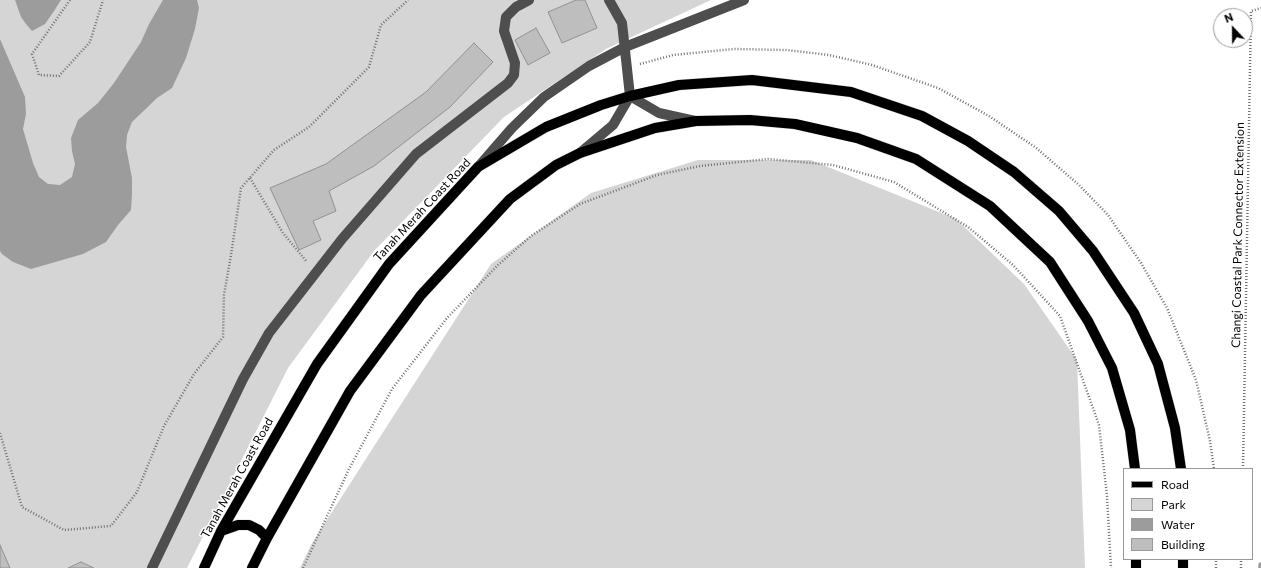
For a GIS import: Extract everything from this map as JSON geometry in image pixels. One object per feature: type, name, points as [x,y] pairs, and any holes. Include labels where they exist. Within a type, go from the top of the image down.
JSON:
[{"type":"main road","name":"Tanah Merah Coast Road","points":[[204,568],[221,531],[317,364],[388,264],[478,167],[546,127],[600,105],[630,96],[679,85],[752,80],[851,92],[922,116],[968,141],[1014,172],[1059,211],[1093,251],[1134,313],[1158,364],[1175,428],[1181,468]]},
{"type":"main road","points":[[252,568],[266,538],[350,392],[421,295],[510,199],[556,165],[580,153],[655,128],[696,121],[750,120],[795,124],[857,138],[916,159],[990,206],[1050,262],[1088,321],[1112,368],[1130,430],[1135,468]]},
{"type":"main road","points":[[221,531],[238,525],[250,525],[259,530],[266,538]]},
{"type":"lane","points":[[152,568],[243,379],[269,333],[342,239],[416,154],[508,83],[514,75],[515,63],[504,31],[506,17],[516,7],[529,0]]},
{"type":"lane","points":[[580,153],[614,125],[630,96],[622,22],[609,0]]},
{"type":"lane","points":[[478,167],[512,128],[544,97],[588,66],[625,47],[744,0]]},
{"type":"lane","points":[[630,96],[659,113],[696,121]]},
{"type":"path","points":[[70,0],[32,54],[39,75],[59,76],[90,42],[104,0]]},
{"type":"path","points":[[0,433],[22,507],[64,530],[111,526],[137,492],[164,426],[194,374],[223,337],[224,295],[241,188],[274,150],[309,127],[369,67],[381,25],[408,0]]},
{"type":"path","name":"Changi Coastal Park Connector Extension","points":[[1243,468],[1251,11],[1261,8]]},
{"type":"path","points":[[303,568],[348,469],[392,388],[447,318],[498,265],[531,236],[580,204],[657,175],[700,166],[768,159],[833,165],[894,182],[968,227],[1013,265],[1060,316],[1099,425],[1107,496],[1111,568]]},
{"type":"path","points":[[250,178],[283,233],[316,273]]},
{"type":"green space","points":[[0,0],[711,0],[606,49],[504,117],[374,251],[288,368],[187,568],[0,568]]},
{"type":"green space","points":[[698,160],[811,160],[956,219],[1024,284],[1077,360],[1085,568],[300,568],[312,543],[491,264],[591,193]]},
{"type":"water","points":[[15,0],[61,0],[45,24],[32,31],[21,17]]},
{"type":"water","points":[[163,0],[197,0],[199,8],[195,29],[186,58],[172,88],[157,98],[132,122],[127,135],[126,147],[132,178],[131,210],[106,242],[83,254],[31,269],[13,262],[0,251],[0,39],[25,97],[26,114],[23,129],[33,163],[39,177],[48,184],[60,185],[72,177],[75,164],[71,138],[78,120],[98,103],[114,83],[141,42],[149,24]]},
{"type":"building","points":[[576,0],[585,0],[597,28],[562,43],[548,12]]},
{"type":"building","points":[[536,28],[550,53],[528,65],[515,40]]},
{"type":"building","points":[[474,43],[493,62],[450,107],[374,166],[329,191],[336,211],[313,221],[321,240],[299,250],[270,188],[326,164],[426,92]]},
{"type":"building","points":[[0,545],[10,568],[0,568]]},
{"type":"building","points":[[81,562],[94,568],[68,568]]}]
